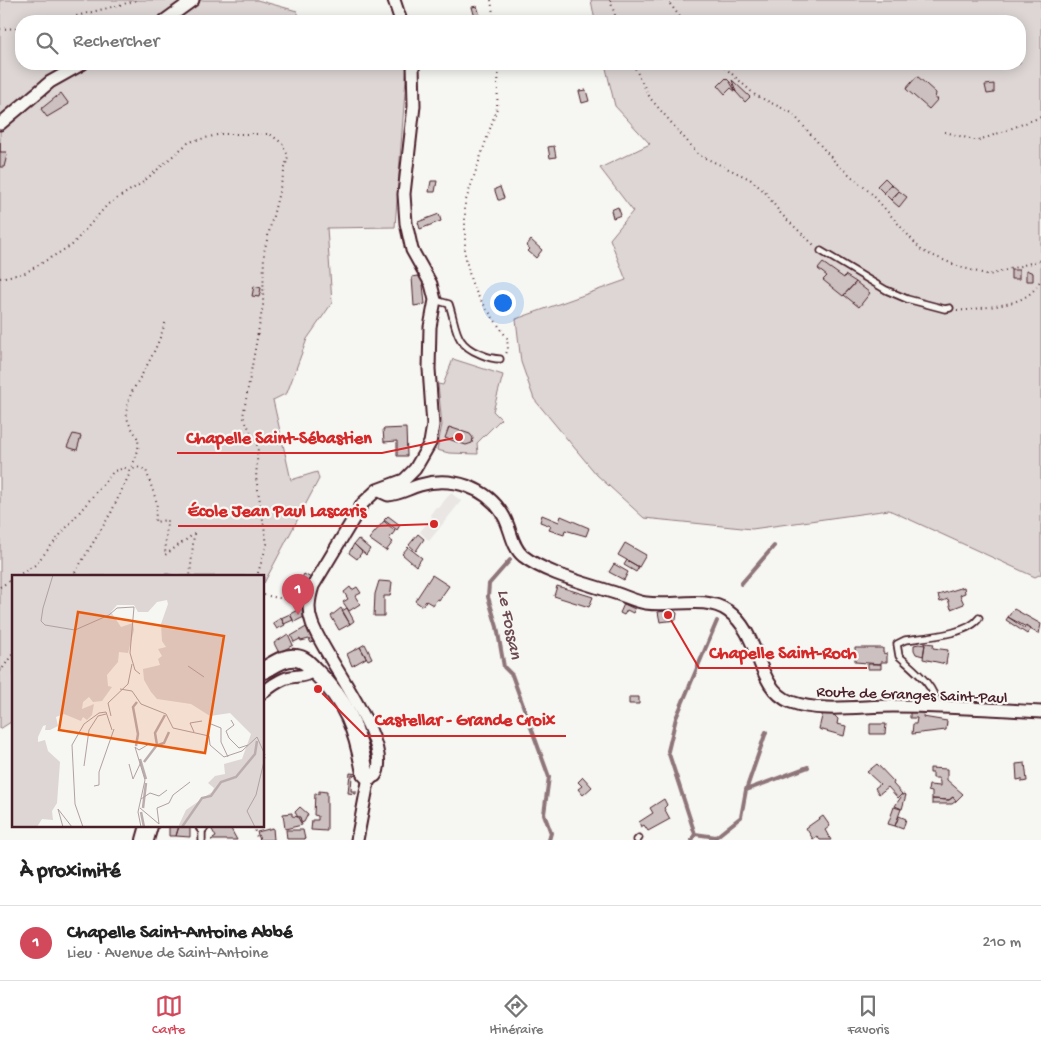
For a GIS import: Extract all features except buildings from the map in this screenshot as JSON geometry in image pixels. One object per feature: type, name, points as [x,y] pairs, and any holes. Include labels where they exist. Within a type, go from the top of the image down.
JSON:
[{"type":"street","points":[[172,15],[192,0]]},
{"type":"street","points":[[394,0],[400,15]]},
{"type":"street","points":[[0,124],[50,82],[71,70]]},
{"type":"street","points":[[369,777],[375,776],[379,770],[367,721],[346,681],[322,646],[312,623],[309,600],[313,586],[363,502],[377,490],[404,480],[415,469],[430,443],[433,425],[429,369],[430,327],[436,300],[432,284],[412,250],[406,223],[404,194],[414,106],[413,70]]},
{"type":"street","name":"Route de Granges Saint-Paul","points":[[377,490],[388,495],[434,482],[466,486],[480,491],[493,501],[504,516],[514,543],[521,555],[539,566],[644,603],[708,603],[723,607],[746,627],[767,680],[778,695],[791,702],[812,707],[937,706],[1041,712]]},
{"type":"street","points":[[265,669],[294,657],[303,660],[328,683],[349,712],[359,740],[365,773],[369,777]]},
{"type":"street","points":[[265,691],[284,679],[293,676],[305,676],[314,670]]},
{"type":"street","points":[[357,840],[369,777]]},
{"type":"lane","points":[[821,251],[886,290],[907,299],[945,309],[950,308]]},
{"type":"lane","points":[[436,300],[449,304],[459,340],[465,348],[493,359],[500,359]]},
{"type":"lane","points":[[937,706],[936,697],[920,676],[899,656],[897,644],[905,640],[964,629],[979,618]]},
{"type":"path","points":[[80,15],[139,0]]},
{"type":"path","points":[[491,0],[493,15]]},
{"type":"path","points":[[610,0],[615,15]]},
{"type":"path","points":[[667,0],[678,15]]},
{"type":"path","points":[[0,29],[15,28]]},
{"type":"path","points":[[499,70],[497,108],[465,203],[464,255],[471,281],[478,296],[507,338],[508,349],[505,356],[500,359]]},
{"type":"path","points":[[636,70],[650,98],[699,155],[750,179],[765,192],[781,214],[821,251]]},
{"type":"path","points":[[727,70],[754,95],[792,113],[836,163],[872,194],[922,251],[960,267],[989,274],[1041,260]]},
{"type":"path","points":[[945,132],[978,141],[1041,117]]},
{"type":"path","points":[[0,278],[25,273],[72,244],[108,204],[142,183],[189,142],[221,134],[270,134],[283,144],[288,156],[264,252],[263,305],[243,416],[258,447],[256,478],[266,544],[257,575]]},
{"type":"path","points":[[950,308],[960,311],[1020,300],[1035,290],[1041,278]]},
{"type":"path","points":[[74,575],[111,513],[138,455],[140,446],[137,434],[127,418],[127,406],[132,390],[159,342],[166,320]]},
{"type":"path","points":[[129,471],[138,467],[146,470],[157,503],[155,522],[167,520],[165,555],[194,534],[190,575]]},
{"type":"path","points":[[19,575],[35,565],[114,471],[125,468],[129,471]]},
{"type":"path","points":[[0,587],[12,579]]},
{"type":"path","points":[[265,595],[284,599],[294,594],[309,600]]},
{"type":"path","points":[[0,672],[12,655]]},
{"type":"path","points":[[254,828],[258,840]]},
{"type":"shaded area","points":[[0,0],[257,0],[297,11],[299,15],[15,15],[15,70],[407,70],[395,227],[327,228],[332,303],[307,339],[287,393],[273,400],[291,480],[317,472],[319,479],[265,581],[265,575],[172,575],[166,573],[165,575],[12,575],[12,721],[0,729]]},
{"type":"shaded area","points":[[591,0],[1041,0],[1041,574],[1035,577],[889,510],[752,529],[644,518],[597,475],[534,399],[521,362],[516,319],[626,280],[610,239],[633,211],[600,168],[650,144],[615,106],[606,70],[1026,70],[1026,15],[594,15]]},
{"type":"shaded area","points":[[453,359],[503,375],[493,411],[501,419],[477,443],[478,454],[449,453],[437,450],[442,425],[438,384],[443,385]]},
{"type":"shaded area","points":[[451,493],[461,501],[429,541],[420,532],[432,517],[430,515],[436,507],[438,508]]},
{"type":"waterway","points":[[741,584],[774,546]]},
{"type":"waterway","name":"Le Fossan","points":[[510,560],[489,584],[488,597],[497,627],[504,667],[512,675],[549,777],[544,814],[551,833],[549,840]]},
{"type":"waterway","points":[[692,840],[695,834],[668,751],[676,718],[717,621]]},
{"type":"waterway","points":[[695,834],[716,837],[741,817],[746,790],[766,732]]},
{"type":"waterway","points":[[746,790],[808,767]]},
{"type":"place","name":"Chapelle Saint-Sébastien","points":[[459,437]]},
{"type":"place","name":"École Jean Paul Lascaris","points":[[434,524]]},
{"type":"place","name":"Chapelle Saint-Antoine Abbé","points":[[298,615]]},
{"type":"place","name":"Chapelle Saint-Roch","points":[[668,615]]},
{"type":"place","name":"Castellar - Grande Croix","points":[[318,689]]}]
